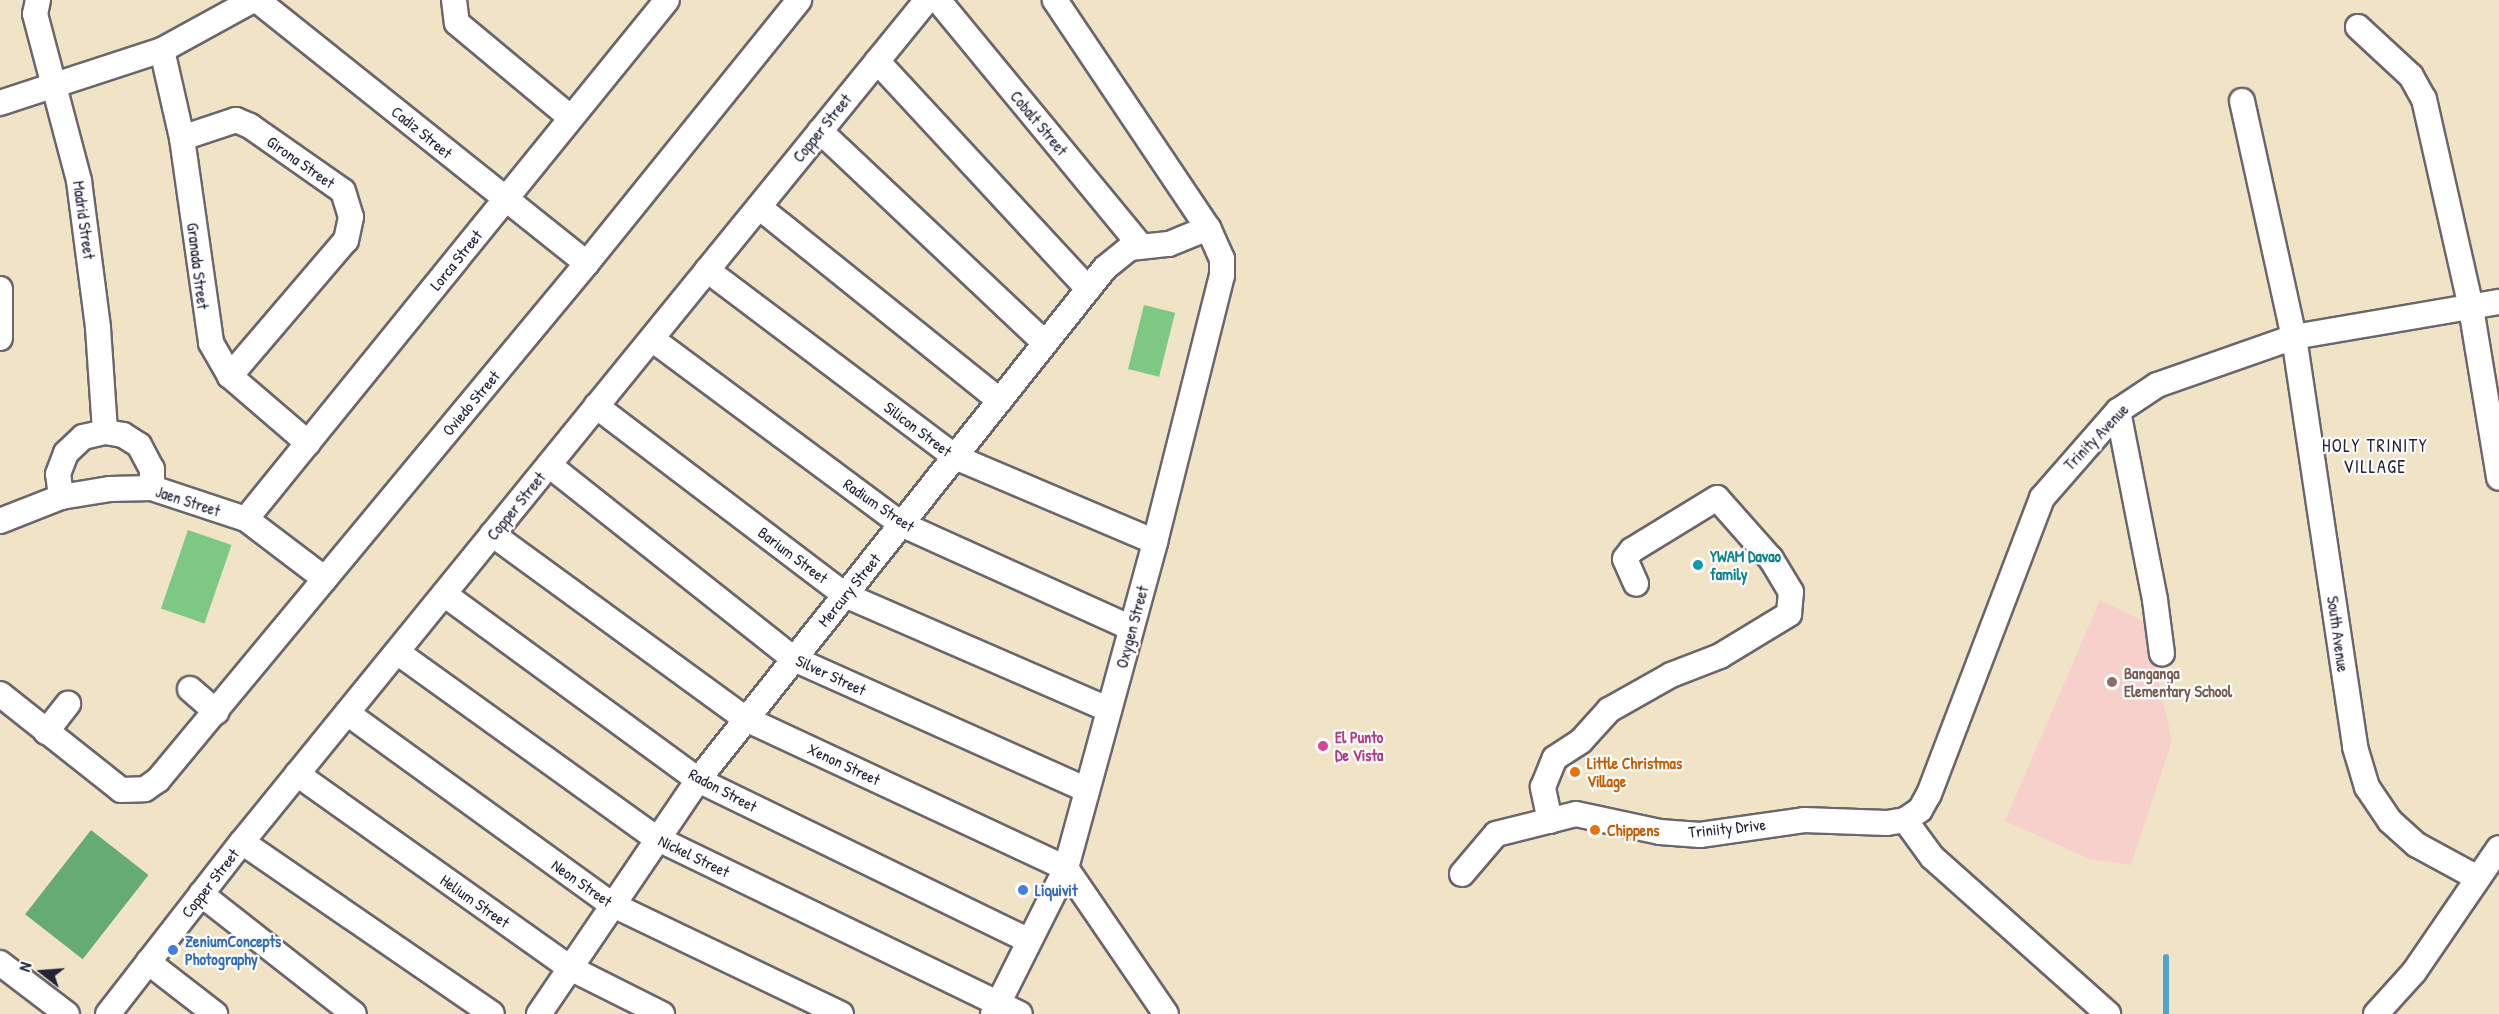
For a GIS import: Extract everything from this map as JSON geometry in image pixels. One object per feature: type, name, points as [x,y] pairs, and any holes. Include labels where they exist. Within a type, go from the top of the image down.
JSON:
[{"type":"street","points":[[0,103],[162,50],[255,0]]},
{"type":"street","name":"Cadiz Street","points":[[255,0],[587,264]]},
{"type":"street","points":[[454,0],[452,6],[457,23],[571,118]]},
{"type":"street","name":"Lorca Street","points":[[246,519],[667,0]]},
{"type":"street","name":"Oviedo Street","points":[[46,732],[106,780],[132,791],[145,789],[158,780],[587,264],[799,0]]},
{"type":"street","name":"Copper Street","points":[[108,1014],[242,842],[927,0]]},
{"type":"street","name":"Cobalt Street","points":[[938,0],[1141,246]]},
{"type":"street","name":"Oxygen Street","points":[[1004,1010],[1029,941],[1066,868],[1155,542],[1219,291],[1222,259],[1208,228],[1055,0]]},
{"type":"street","name":"Madrid Street","points":[[31,5],[55,85],[79,181],[105,432]]},
{"type":"street","points":[[2358,27],[2411,76],[2424,99],[2471,308],[2499,478]]},
{"type":"street","name":"Granada Street","points":[[162,50],[182,138],[205,319],[218,358],[230,376],[308,443]]},
{"type":"street","points":[[877,61],[1088,289]]},
{"type":"street","name":"South Avenue","points":[[2242,101],[2294,337],[2355,747],[2367,788],[2391,821],[2417,845],[2476,878]]},
{"type":"street","name":"Girona Street","points":[[182,138],[236,120],[250,126],[343,191],[351,216],[346,240],[230,376]]},
{"type":"street","points":[[820,132],[1045,344]]},
{"type":"street","points":[[759,207],[1000,401]]},
{"type":"street","name":"Mercury Street","points":[[539,1014],[611,904],[698,780],[1088,289],[1118,255],[1141,246],[1176,242],[1208,228]]},
{"type":"street","name":"Silicon Street","points":[[707,270],[955,457],[1155,542]]},
{"type":"street","points":[[0,289],[0,338]]},
{"type":"street","name":"Trinity Avenue","points":[[1905,820],[1920,810],[1929,794],[2043,498],[2118,411],[2157,385],[2294,337],[2499,302]]},
{"type":"street","name":"Radium Street","points":[[652,339],[902,524],[1131,628]]},
{"type":"street","name":"Barium Street","points":[[596,406],[845,595],[1109,710]]},
{"type":"street","points":[[2118,411],[2155,600],[2162,654]]},
{"type":"street","points":[[61,496],[58,474],[66,453],[83,437],[105,432],[123,435],[139,445],[152,470],[152,488]]},
{"type":"street","name":"Silver Street","points":[[549,465],[794,659],[1087,790]]},
{"type":"street","name":"Jaen Street","points":[[0,521],[61,496],[152,488],[246,519],[326,579]]},
{"type":"street","points":[[1550,820],[1544,787],[1556,758],[1581,741],[1609,710],[1671,675],[1720,656],[1789,614],[1791,592],[1771,559],[1717,498],[1632,550],[1625,559],[1636,584]]},
{"type":"street","name":"Xenon Street","points":[[492,534],[746,719],[1066,868]]},
{"type":"street","name":"Radon Street","points":[[444,594],[698,780],[1029,941]]},
{"type":"street","name":"Nickel Street","points":[[397,652],[656,838],[1004,1010]]},
{"type":"street","points":[[190,689],[216,712]]},
{"type":"street","points":[[0,694],[46,732],[68,704]]},
{"type":"street","name":"Neon Street","points":[[347,713],[611,904],[840,1014]]},
{"type":"street","name":"Helium Street","points":[[297,774],[570,968],[662,1014]]},
{"type":"street","name":"Triniity Drive","points":[[1462,874],[1496,834],[1576,814],[1660,832],[1700,835],[1804,820],[1887,823],[1905,820]]},
{"type":"street","points":[[1905,820],[1932,857],[2108,1014]]},
{"type":"street","points":[[242,842],[492,1014]]},
{"type":"street","points":[[2376,1014],[2414,972],[2476,878],[2499,848]]},
{"type":"street","points":[[1066,868],[1166,1014]]},
{"type":"street","points":[[201,894],[354,1014]]},
{"type":"street","points":[[148,962],[215,1014]]},
{"type":"street","points":[[0,963],[67,1014]]},
{"type":"shaded area","name":"Banganga Elementary School","points":[[2100,600],[2145,622],[2172,741],[2131,865],[2090,859],[2005,821]]},
{"type":"green space","points":[[1144,305],[1175,313],[1159,377],[1128,369]]},
{"type":"green space","points":[[188,530],[231,545],[204,623],[161,608]]},
{"type":"green space","points":[[91,830],[149,875],[83,959],[25,914]]},
{"type":"waterway","points":[[2166,957],[2166,1014]]},
{"type":"place","name":"YWAM Davao family","points":[[1698,565]]},
{"type":"place","name":"Banganga Elementary School","points":[[2112,682]]},
{"type":"place","name":"El Punto De Vista","points":[[1323,746]]},
{"type":"place","name":"Little Christmas Village","points":[[1575,772]]},
{"type":"place","name":"Chippens","points":[[1595,830]]},
{"type":"place","name":"Liquivit","points":[[1023,890]]},
{"type":"place","name":"ZeniumConcepts Photography","points":[[173,950]]},
{"type":"district","name":"HOLY TRINITY VILLAGE","points":[[2375,457]]}]
